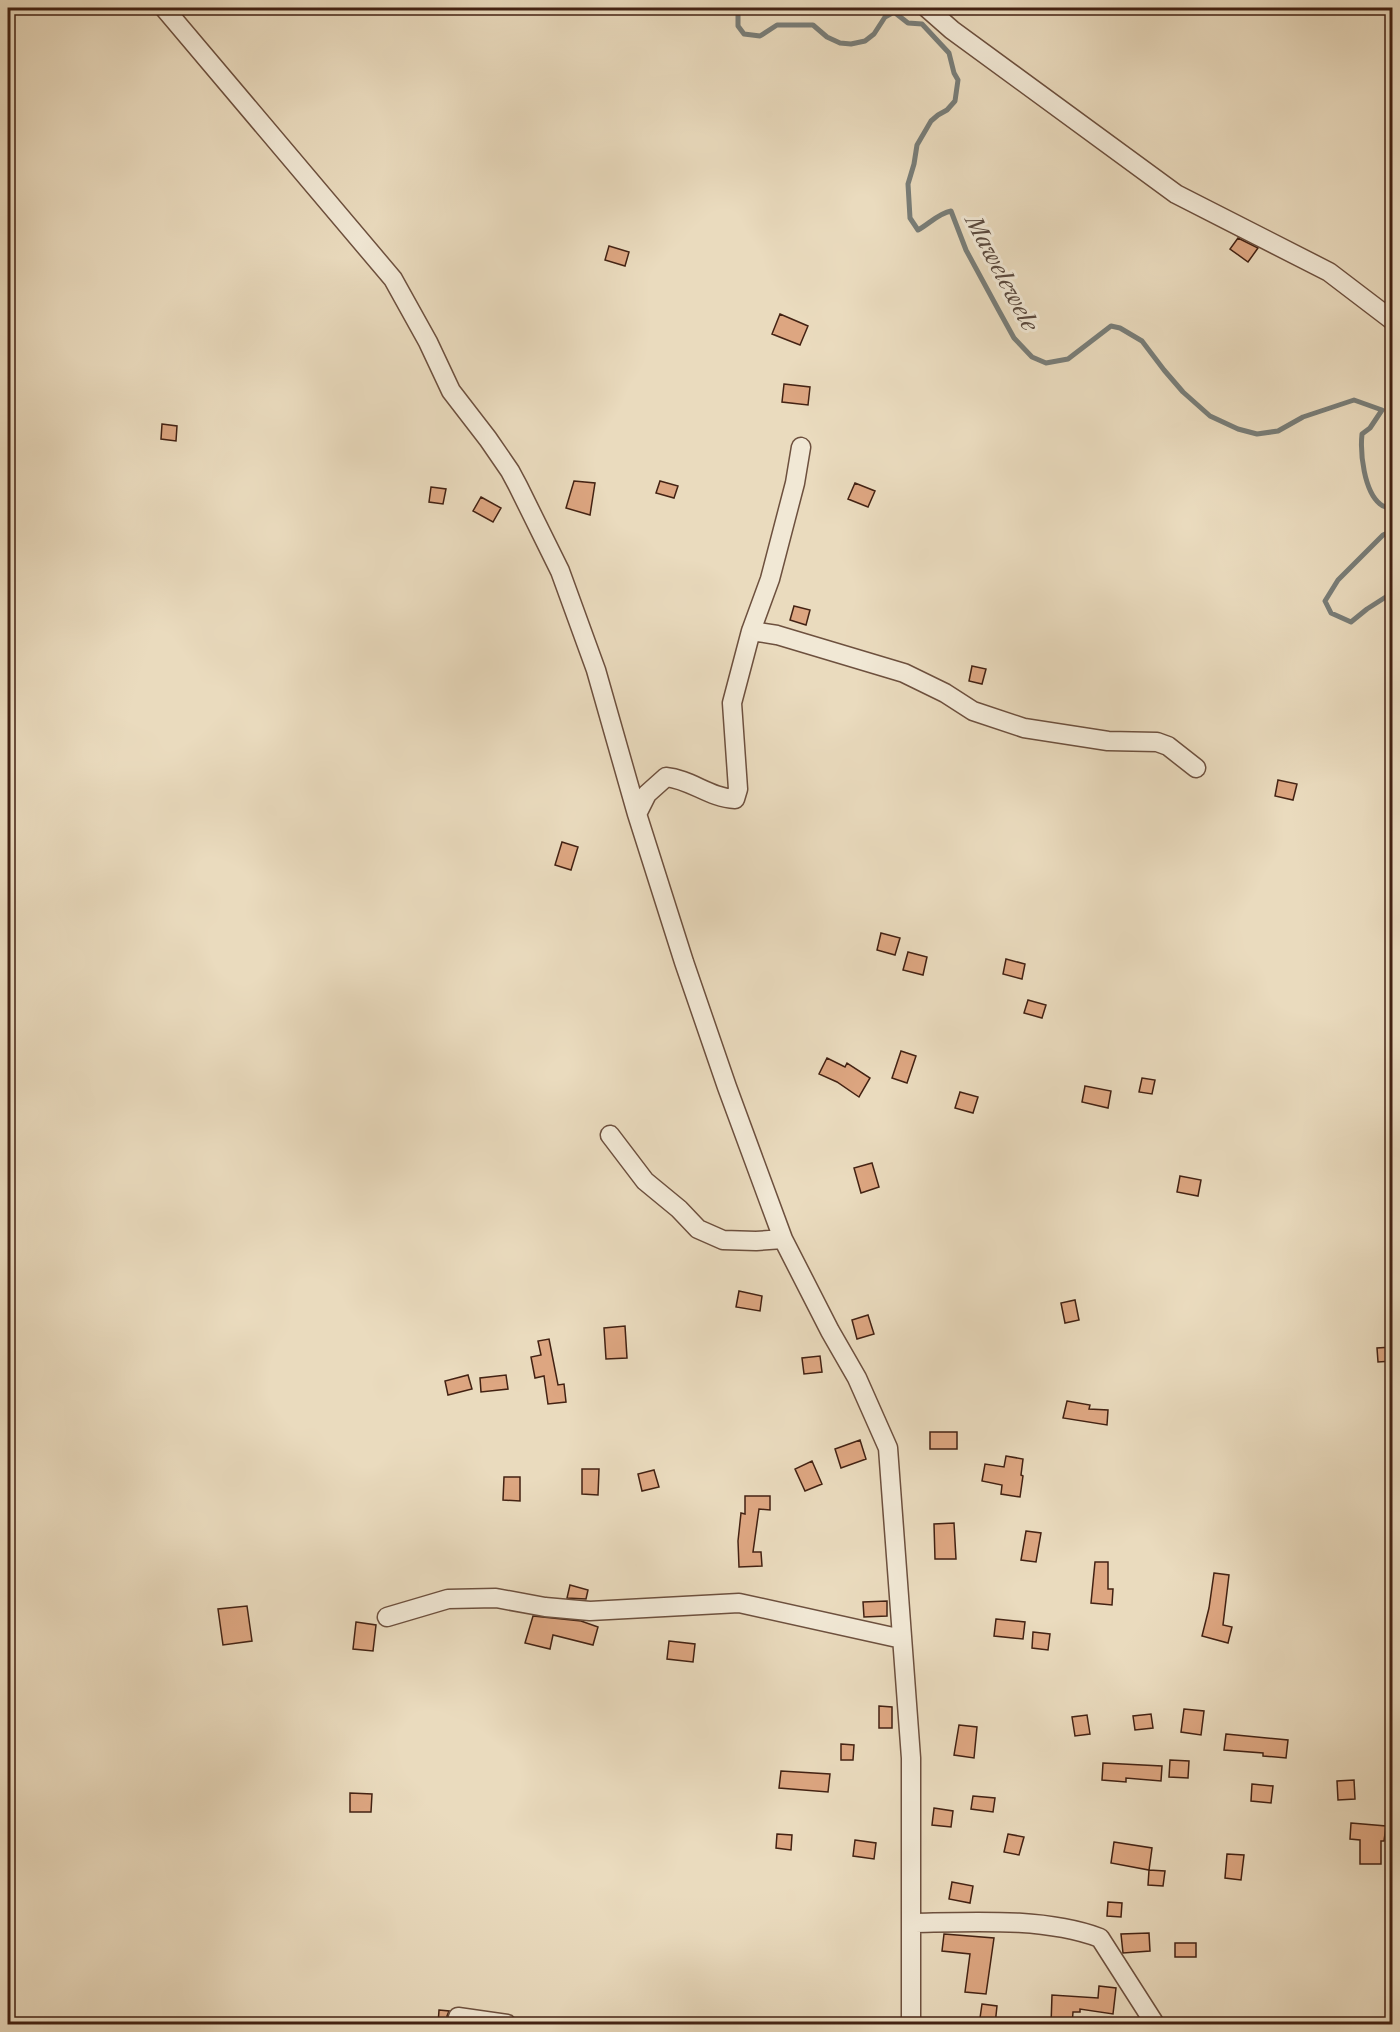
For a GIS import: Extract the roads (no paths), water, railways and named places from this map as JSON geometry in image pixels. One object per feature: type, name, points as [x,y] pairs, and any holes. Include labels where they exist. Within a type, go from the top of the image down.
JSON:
[{"type":"street","points":[[164,8],[393,279],[429,342],[451,391],[510,471],[564,582],[596,670],[637,814],[724,1077],[783,1239],[856,1378],[888,1448],[911,1758],[911,2025]]},
{"type":"street","points":[[927,8],[952,30],[1176,194],[1329,272],[1392,320]]},
{"type":"street","points":[[637,814],[647,794],[666,777],[676,778],[726,799],[735,799],[738,789],[732,703],[752,631],[770,579],[795,483],[801,447]]},
{"type":"street","points":[[752,631],[777,635],[904,673],[945,693],[973,711],[1024,728],[1108,741],[1157,742],[1168,746],[1196,768]]},
{"type":"street","points":[[610,1135],[645,1181],[699,1229],[723,1240],[783,1239]]},
{"type":"street","points":[[387,1617],[448,1599],[496,1598],[545,1607],[590,1611],[739,1604],[902,1639]]},
{"type":"street","points":[[911,1923],[987,1922],[1064,1927],[1100,1938],[1155,2025]]},
{"type":"street","points":[[458,2017],[507,2025]]},
{"type":"waterway","name":"Mawelewele","points":[[689,8],[703,10],[712,8]]},
{"type":"waterway","name":"Mawelewele","points":[[738,8],[738,26],[744,34],[760,36],[777,25],[813,25],[827,37],[840,43],[851,44],[865,41],[874,34],[885,17],[894,12],[908,23],[922,24],[949,53],[958,80],[955,101],[931,121],[917,145],[908,184],[910,218],[918,230],[938,216],[951,211],[966,250],[1014,338],[1032,357],[1046,363],[1068,359],[1111,326],[1120,328],[1142,341],[1183,392],[1210,416],[1238,429],[1257,434],[1278,431],[1303,417],[1354,400],[1382,410],[1370,428],[1362,434],[1362,451],[1370,490],[1380,504],[1389,508],[1392,517]]},
{"type":"waterway","name":"Mawelewele","points":[[1392,531],[1383,535],[1338,580],[1325,601],[1331,613],[1351,622],[1392,593]]}]
